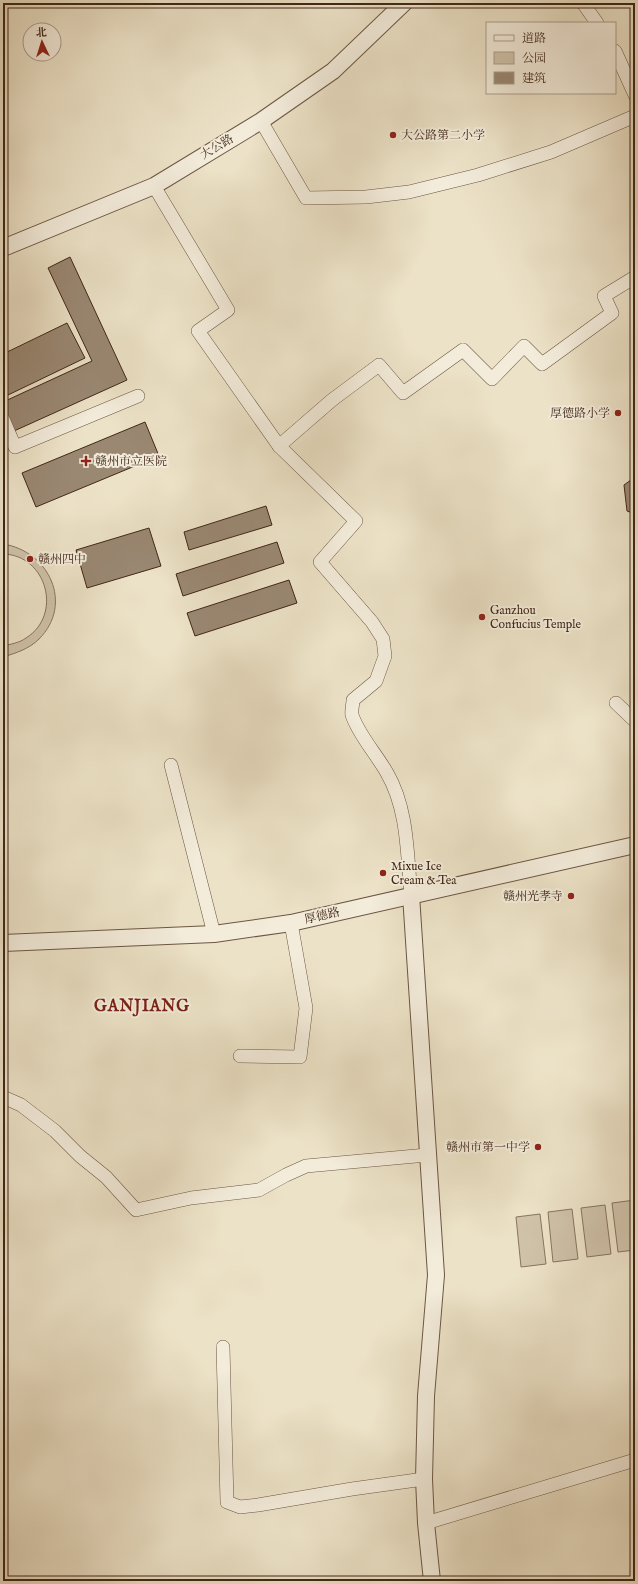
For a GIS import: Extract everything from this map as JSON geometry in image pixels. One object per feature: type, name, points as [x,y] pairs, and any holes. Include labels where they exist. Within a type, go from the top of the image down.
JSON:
[{"type":"street","name":"大公路","points":[[3,248],[154,186],[261,120],[333,70],[404,3]]},
{"type":"street","points":[[583,3],[596,22]]},
{"type":"street","points":[[616,53],[635,95]]},
{"type":"street","points":[[261,120],[306,198],[366,197],[409,192],[478,175],[551,152],[635,116]]},
{"type":"street","points":[[154,186],[228,310],[198,331],[279,446],[356,521],[320,562],[372,622],[383,639],[385,656],[381,670],[376,681],[353,700],[352,714],[358,727],[388,774],[403,813],[411,895],[436,1275],[426,1396],[424,1479],[426,1524],[432,1581]]},
{"type":"street","points":[[279,446],[332,400],[379,365],[403,392],[463,350],[492,379],[524,346],[542,364],[612,313],[604,296],[635,277]]},
{"type":"street","points":[[3,419],[15,447],[138,396]]},
{"type":"street","points":[[616,703],[635,721]]},
{"type":"street","points":[[171,765],[214,934]]},
{"type":"street","name":"厚德路","points":[[3,943],[214,934],[291,924],[411,895],[635,845]]},
{"type":"street","points":[[240,1056],[300,1057],[306,1008],[291,924]]},
{"type":"street","points":[[3,1097],[21,1105],[55,1131],[106,1177],[136,1210],[191,1198],[259,1190],[306,1166],[427,1155]]},
{"type":"street","points":[[223,1348],[227,1502],[240,1506],[258,1505],[352,1489],[424,1479]]},
{"type":"street","points":[[426,1524],[635,1460]]},
{"type":"green space","points":[[3,544],[19,549],[33,557],[44,568],[51,581],[55,595],[55,610],[49,625],[39,639],[27,648],[3,657],[3,646],[23,640],[37,628],[44,615],[47,602],[45,588],[39,575],[30,564],[18,557],[3,554]]},
{"type":"green space","points":[[635,1200],[635,1250],[618,1252],[612,1203]]},
{"type":"green space","points":[[605,1205],[611,1254],[587,1257],[581,1208]]},
{"type":"green space","points":[[572,1209],[578,1259],[553,1262],[548,1212]]},
{"type":"green space","points":[[540,1214],[546,1264],[521,1267],[516,1217]]},
{"type":"building","points":[[70,257],[127,380],[14,431],[3,409],[3,402],[92,361],[48,268]]},
{"type":"building","points":[[67,323],[85,358],[8,395],[3,384],[3,354]]},
{"type":"building","points":[[145,422],[159,456],[36,507],[22,473]]},
{"type":"building","points":[[635,477],[635,514],[627,511],[624,485]]},
{"type":"building","points":[[266,506],[272,525],[189,550],[184,532]]},
{"type":"building","points":[[149,528],[161,566],[87,588],[76,550]]},
{"type":"building","points":[[277,542],[284,563],[183,596],[176,574]]},
{"type":"building","points":[[289,580],[297,603],[195,636],[187,613]]},
{"type":"place","name":"大公路第二小学","points":[[393,135]]},
{"type":"place","name":"厚德路小学","points":[[618,413]]},
{"type":"place","name":"赣州市立医院","points":[[86,461]]},
{"type":"place","name":"赣州四中","points":[[30,559]]},
{"type":"place","name":"Ganzhou Confucius Temple","points":[[482,617]]},
{"type":"place","name":"Mixue Ice Cream & Tea","points":[[383,873]]},
{"type":"place","name":"赣州光孝寺","points":[[571,896]]},
{"type":"place","name":"赣州市第一中学","points":[[538,1147]]},
{"type":"district","name":"GANJIANG","points":[[142,1007]]}]
